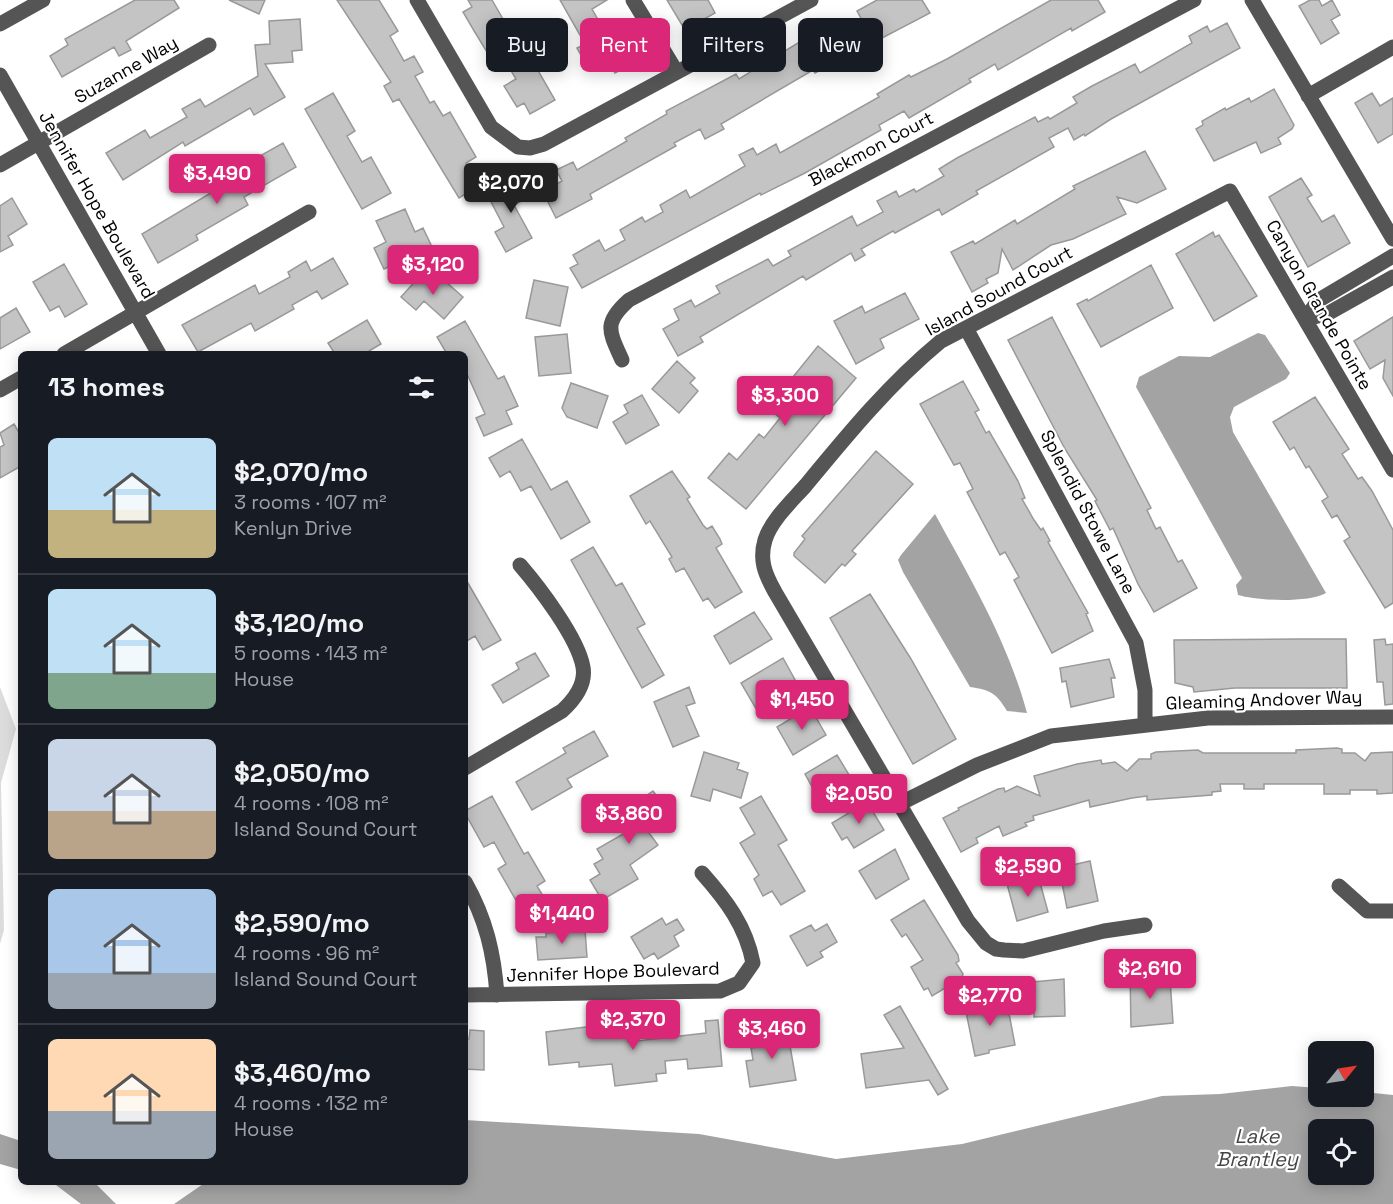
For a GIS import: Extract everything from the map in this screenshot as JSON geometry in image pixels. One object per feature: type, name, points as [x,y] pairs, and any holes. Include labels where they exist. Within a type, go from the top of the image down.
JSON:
[{"type":"street","points":[[0,24],[43,0]]},
{"type":"street","points":[[417,0],[491,128],[518,147],[530,148],[544,144],[811,0]]},
{"type":"street","points":[[633,0],[676,71]]},
{"type":"street","name":"Blackmon Court","points":[[622,360],[609,331],[611,320],[629,300],[1194,0]]},
{"type":"street","points":[[1252,0],[1393,239]]},
{"type":"street","name":"Suzanne Way","points":[[0,165],[209,45]]},
{"type":"street","points":[[1308,96],[1393,47]]},
{"type":"street","name":"Jennifer Hope Boulevard","points":[[0,75],[157,351]]},
{"type":"street","name":"Canyon Grande Pointe","points":[[1230,191],[1393,470]]},
{"type":"street","name":"Island Sound Court","points":[[1145,925],[1104,931],[1023,951],[996,950],[986,943],[968,921],[775,592],[764,572],[761,556],[765,537],[785,509],[864,415],[911,366],[941,341],[1230,191]]},
{"type":"street","points":[[68,351],[309,212]]},
{"type":"street","points":[[1305,319],[1319,300],[1393,256]]},
{"type":"street","points":[[1305,319],[1328,314],[1393,277]]},
{"type":"street","name":"Splendid Stowe Lane","points":[[966,328],[1136,643],[1145,690],[1145,724]]},
{"type":"street","points":[[0,390],[18,380]]},
{"type":"street","points":[[468,766],[562,711],[574,699],[582,682],[583,668],[578,652],[542,590],[520,565]]},
{"type":"street","name":"Gleaming Andover Way","points":[[899,804],[977,765],[1051,736],[1208,718],[1393,717]]},
{"type":"street","name":"Jennifer Hope Boulevard","points":[[468,995],[720,992],[739,983],[753,963],[749,942],[727,901],[702,873]]},
{"type":"street","points":[[1339,886],[1367,911],[1393,911]]},
{"type":"street","points":[[468,888],[489,934],[494,958],[497,995]]},
{"type":"shaded area","points":[[0,687],[16,729],[1,783],[4,930],[0,944]]},
{"type":"water","points":[[1258,333],[1265,335],[1290,373],[1286,379],[1234,407],[1230,417],[1233,432],[1326,593],[1318,596],[1296,600],[1270,600],[1238,595],[1236,585],[1242,578],[1136,387],[1139,377],[1179,356],[1210,357]]},
{"type":"water","points":[[935,514],[999,636],[1027,713],[1007,711],[992,693],[970,687],[903,572],[898,560]]},
{"type":"water","name":"Lake Brantley","points":[[1292,1086],[1308,1087],[1308,1107],[1374,1107],[1374,1093],[1393,1095],[1393,1204],[174,1204],[202,1185],[468,1185],[468,1120],[699,1134],[836,1159],[962,1144],[1162,1096],[1220,1094]]},
{"type":"water","points":[[0,1134],[18,1140],[18,1169],[0,1164]]},
{"type":"water","points":[[56,1185],[97,1185],[116,1204],[81,1204]]},
{"type":"building","points":[[135,0],[174,0],[179,8],[126,41],[131,50],[119,56],[114,47],[62,77],[50,56],[68,45],[65,39]]},
{"type":"building","points":[[229,0],[265,0],[259,14]]},
{"type":"building","points":[[337,0],[379,0],[398,31],[390,36],[404,61],[414,56],[423,72],[415,76],[430,103],[434,101],[443,116],[450,112],[476,157],[466,163],[479,186],[459,198],[399,99],[393,102],[384,86],[391,82]]},
{"type":"building","points":[[468,0],[492,0],[502,18],[486,18],[486,50],[463,12],[472,7]]},
{"type":"building","points":[[560,0],[607,0],[592,9],[597,18],[580,18],[580,35]]},
{"type":"building","points":[[667,0],[708,0],[715,13],[706,18],[682,18],[682,25]]},
{"type":"building","points":[[877,0],[922,0],[930,13],[883,38],[883,18],[861,18],[857,11]]},
{"type":"building","points":[[1051,0],[1098,0],[1105,12],[1072,31],[1071,28],[998,70],[995,64],[969,79],[971,82],[909,118],[904,111],[879,125],[881,130],[805,173],[761,195],[760,193],[582,288],[570,268],[578,264],[573,255],[599,240],[605,251],[625,240],[620,230],[642,217],[645,222],[663,212],[660,205],[686,190],[690,198],[745,166],[739,155],[753,148],[757,155],[776,144],[780,153],[879,97],[877,94],[909,75],[911,77],[947,59]]},
{"type":"building","points":[[1310,0],[1319,0],[1322,6],[1332,0],[1340,15],[1331,20],[1339,33],[1321,44],[1299,6]]},
{"type":"building","points":[[300,19],[302,50],[292,51],[293,62],[265,64],[285,97],[254,115],[250,108],[185,146],[183,142],[123,180],[106,153],[145,130],[150,138],[187,117],[182,109],[200,99],[205,107],[258,76],[255,45],[270,44],[269,21]]},
{"type":"building","points":[[1227,23],[1240,48],[1111,119],[1085,136],[1084,134],[1074,140],[1068,128],[1049,138],[1054,147],[976,191],[978,194],[942,215],[939,209],[895,233],[893,231],[861,249],[865,255],[855,261],[851,253],[806,280],[803,276],[700,337],[703,342],[678,356],[663,329],[679,320],[674,309],[691,300],[695,307],[720,293],[716,286],[768,259],[773,266],[791,256],[788,251],[852,216],[857,226],[883,212],[877,201],[896,191],[899,197],[914,189],[916,192],[944,176],[939,169],[957,158],[1035,117],[1038,122],[1048,117],[1050,119],[1077,103],[1073,97],[1092,86],[1135,64],[1140,73],[1192,43],[1189,36],[1207,26],[1210,32]]},
{"type":"building","points":[[798,43],[798,72],[810,72],[721,124],[724,129],[705,139],[700,129],[674,143],[676,146],[590,194],[592,199],[556,218],[543,192],[562,181],[556,170],[573,162],[577,170],[627,141],[625,138],[667,114],[666,111],[736,74],[739,79],[750,72],[786,72],[786,50]]},
{"type":"building","points":[[512,72],[539,72],[555,100],[530,114],[524,103],[517,107],[504,86],[516,79]]},
{"type":"building","points":[[1274,89],[1294,125],[1292,129],[1278,138],[1281,144],[1261,153],[1256,142],[1214,161],[1196,129],[1203,125],[1202,121],[1249,98],[1251,102]]},
{"type":"building","points":[[333,93],[355,131],[347,136],[362,162],[371,157],[391,193],[362,209],[305,109]]},
{"type":"building","points":[[1372,93],[1380,106],[1393,98],[1393,134],[1378,143],[1355,103]]},
{"type":"building","points":[[283,143],[296,167],[244,197],[248,205],[196,235],[198,240],[158,263],[142,234],[241,175],[240,173],[249,168],[246,164]]},
{"type":"building","points":[[1145,151],[1166,189],[1137,203],[1117,197],[1126,214],[1073,239],[1051,245],[1013,270],[1002,249],[998,273],[986,279],[988,283],[972,292],[951,252],[973,241],[975,244],[1015,220],[1017,224],[1075,189],[1073,186]]},
{"type":"building","points":[[522,177],[532,195],[514,205],[532,238],[506,252],[495,232],[504,227],[488,196]]},
{"type":"building","points":[[1301,178],[1312,195],[1307,198],[1322,222],[1334,215],[1350,243],[1308,267],[1269,197]]},
{"type":"building","points":[[12,198],[27,224],[8,236],[13,245],[0,252],[0,206]]},
{"type":"building","points":[[405,209],[415,232],[423,228],[432,247],[384,269],[374,248],[386,242],[376,221]]},
{"type":"building","points":[[1213,232],[1215,237],[1219,235],[1257,296],[1214,321],[1176,254]]},
{"type":"building","points":[[333,258],[348,284],[322,299],[317,291],[292,305],[294,309],[255,331],[251,323],[200,351],[197,351],[182,325],[255,285],[259,294],[290,277],[288,272],[306,261],[311,271]]},
{"type":"building","points":[[64,264],[87,304],[65,317],[59,306],[50,311],[33,282]]},
{"type":"building","points":[[1151,265],[1173,308],[1101,347],[1077,304],[1087,299],[1088,301]]},
{"type":"building","points":[[437,274],[463,297],[444,319],[424,301],[416,310],[401,297],[419,277],[427,284]]},
{"type":"building","points":[[534,280],[568,287],[560,326],[526,318]]},
{"type":"building","points":[[905,293],[919,319],[880,339],[884,348],[856,364],[834,321],[862,306],[865,313]]},
{"type":"building","points":[[16,308],[30,332],[0,349],[0,318]]},
{"type":"building","points":[[1052,317],[1151,508],[1147,510],[1156,529],[1160,527],[1178,562],[1182,560],[1197,588],[1154,612],[1138,584],[1113,528],[1110,530],[1095,501],[1097,500],[1065,449],[1008,340]]},
{"type":"building","points":[[1393,317],[1393,396],[1383,378],[1385,360],[1370,369],[1354,341]]},
{"type":"building","points":[[367,320],[381,344],[369,351],[333,351],[328,343]]},
{"type":"building","points":[[465,321],[498,379],[504,376],[518,406],[506,411],[512,424],[484,436],[476,418],[485,414],[468,376],[468,351],[445,351],[437,337]]},
{"type":"building","points":[[567,334],[571,373],[539,376],[535,337]]},
{"type":"building","points":[[818,346],[856,378],[746,509],[708,478],[729,453],[737,460],[759,434],[764,438],[780,418],[768,408]]},
{"type":"building","points":[[677,361],[695,378],[690,383],[698,391],[679,413],[652,389]]},
{"type":"building","points":[[963,381],[979,410],[975,412],[986,433],[989,431],[1018,481],[1025,498],[1022,499],[1041,530],[1043,528],[1050,541],[1048,542],[1088,613],[1086,614],[1093,631],[1052,653],[1014,580],[1019,577],[1005,552],[1000,555],[967,492],[973,489],[960,463],[954,465],[920,404]]},
{"type":"building","points":[[571,383],[608,396],[597,428],[567,417],[562,408]]},
{"type":"building","points":[[642,395],[659,425],[626,444],[613,422],[628,413],[624,405]]},
{"type":"building","points":[[1315,397],[1349,449],[1342,454],[1358,479],[1362,477],[1372,491],[1393,530],[1393,603],[1385,608],[1344,541],[1350,537],[1337,515],[1332,518],[1322,501],[1328,497],[1309,466],[1306,468],[1294,447],[1290,450],[1273,422]]},
{"type":"building","points":[[14,424],[18,431],[18,468],[0,478],[0,447],[4,445],[0,433]]},
{"type":"building","points":[[522,439],[551,490],[567,481],[590,522],[561,539],[531,486],[521,491],[510,471],[500,477],[489,458]]},
{"type":"building","points":[[876,451],[913,484],[852,551],[856,554],[845,566],[842,564],[825,583],[794,556],[794,553],[805,539],[802,536]]},
{"type":"building","points":[[672,471],[690,497],[687,499],[703,525],[707,529],[712,526],[720,539],[722,544],[716,548],[742,592],[715,608],[708,598],[703,601],[684,568],[676,572],[669,559],[672,557],[650,521],[646,524],[630,496]]},
{"type":"building","points":[[593,547],[616,586],[622,583],[645,624],[637,628],[664,675],[642,688],[571,560]]},
{"type":"building","points":[[468,583],[501,640],[483,650],[475,636],[468,640]]},
{"type":"building","points":[[870,594],[911,659],[956,739],[913,764],[830,618]]},
{"type":"building","points":[[754,612],[772,639],[730,664],[714,636]]},
{"type":"building","points":[[1346,639],[1347,688],[1235,688],[1194,692],[1193,687],[1175,683],[1174,640]]},
{"type":"building","points":[[1385,639],[1386,645],[1393,644],[1393,704],[1385,705],[1383,682],[1377,682],[1374,640]]},
{"type":"building","points":[[535,653],[549,676],[503,703],[492,685],[519,669],[516,663]]},
{"type":"building","points":[[783,658],[799,687],[758,712],[741,683]]},
{"type":"building","points":[[1109,659],[1115,678],[1111,678],[1114,697],[1071,707],[1066,681],[1062,682],[1060,668]]},
{"type":"building","points":[[689,687],[695,703],[686,706],[699,736],[673,747],[654,702]]},
{"type":"building","points":[[810,707],[826,735],[793,755],[777,727]]},
{"type":"building","points":[[594,731],[608,756],[567,779],[572,787],[532,810],[516,782],[566,753],[563,748]]},
{"type":"building","points":[[1342,749],[1342,753],[1355,753],[1365,761],[1371,753],[1393,752],[1393,793],[1377,794],[1377,790],[1350,790],[1350,794],[1324,794],[1324,784],[1264,784],[1264,789],[1244,789],[1244,784],[1220,784],[1221,791],[1212,792],[1212,795],[1147,800],[1147,796],[1090,807],[1089,800],[1033,816],[1034,820],[1025,823],[1027,826],[1003,836],[999,826],[976,838],[978,843],[961,852],[943,818],[959,810],[958,808],[998,789],[1004,788],[1005,792],[1017,786],[1040,796],[1034,776],[1077,764],[1101,760],[1102,764],[1115,762],[1127,771],[1139,759],[1151,759],[1151,754],[1156,752],[1198,750],[1203,753],[1296,753],[1296,750]]},
{"type":"building","points":[[704,752],[739,763],[737,769],[748,773],[741,798],[713,789],[710,801],[691,796]]},
{"type":"building","points":[[837,755],[854,783],[827,799],[820,789],[815,792],[805,774]]},
{"type":"building","points":[[653,791],[672,817],[649,833],[658,845],[630,865],[638,879],[602,900],[590,880],[600,874],[594,864],[603,859],[597,849],[625,833],[618,823],[627,816],[624,811]]},
{"type":"building","points":[[492,796],[524,854],[528,852],[545,881],[537,886],[543,896],[521,909],[498,869],[506,864],[494,842],[484,847],[468,818],[468,809]]},
{"type":"building","points":[[761,796],[787,840],[778,845],[805,891],[781,905],[772,891],[763,896],[754,879],[759,875],[740,843],[755,834],[740,808]]},
{"type":"building","points":[[867,802],[884,830],[854,848],[847,837],[842,840],[832,823]]},
{"type":"building","points":[[895,849],[909,879],[876,899],[859,871]]},
{"type":"building","points":[[1090,861],[1098,901],[1067,908],[1059,868]]},
{"type":"building","points":[[1038,875],[1048,912],[1017,921],[1007,884]]},
{"type":"building","points":[[924,900],[958,955],[959,961],[956,963],[963,974],[962,978],[932,996],[928,988],[924,990],[911,967],[923,960],[906,934],[902,937],[891,920]]},
{"type":"building","points":[[662,918],[666,925],[677,919],[684,930],[674,936],[679,946],[658,959],[654,953],[644,959],[631,937]]},
{"type":"building","points":[[827,924],[837,942],[820,952],[823,957],[807,966],[790,936],[811,925],[815,931]]},
{"type":"building","points":[[585,930],[587,957],[538,960],[536,937],[546,937],[546,933]]},
{"type":"building","points":[[1130,972],[1150,972],[1151,979],[1170,979],[1173,1023],[1131,1027]]},
{"type":"building","points":[[1064,979],[1065,1016],[1034,1017],[1033,982]]},
{"type":"building","points":[[1007,1003],[1015,1045],[989,1050],[989,1053],[975,1056],[965,1007]]},
{"type":"building","points":[[900,1006],[948,1089],[938,1095],[929,1080],[866,1088],[861,1054],[904,1048],[884,1015]]},
{"type":"building","points":[[718,1020],[722,1066],[688,1069],[687,1059],[665,1061],[666,1073],[656,1074],[657,1081],[615,1086],[612,1064],[579,1067],[579,1062],[549,1065],[546,1032],[626,1022],[628,1042],[706,1033],[705,1021]]},
{"type":"building","points":[[786,1023],[796,1080],[750,1087],[746,1061],[753,1060],[751,1048],[771,1045],[767,1026]]},
{"type":"building","points":[[470,1030],[484,1031],[484,1070],[468,1069]]}]
